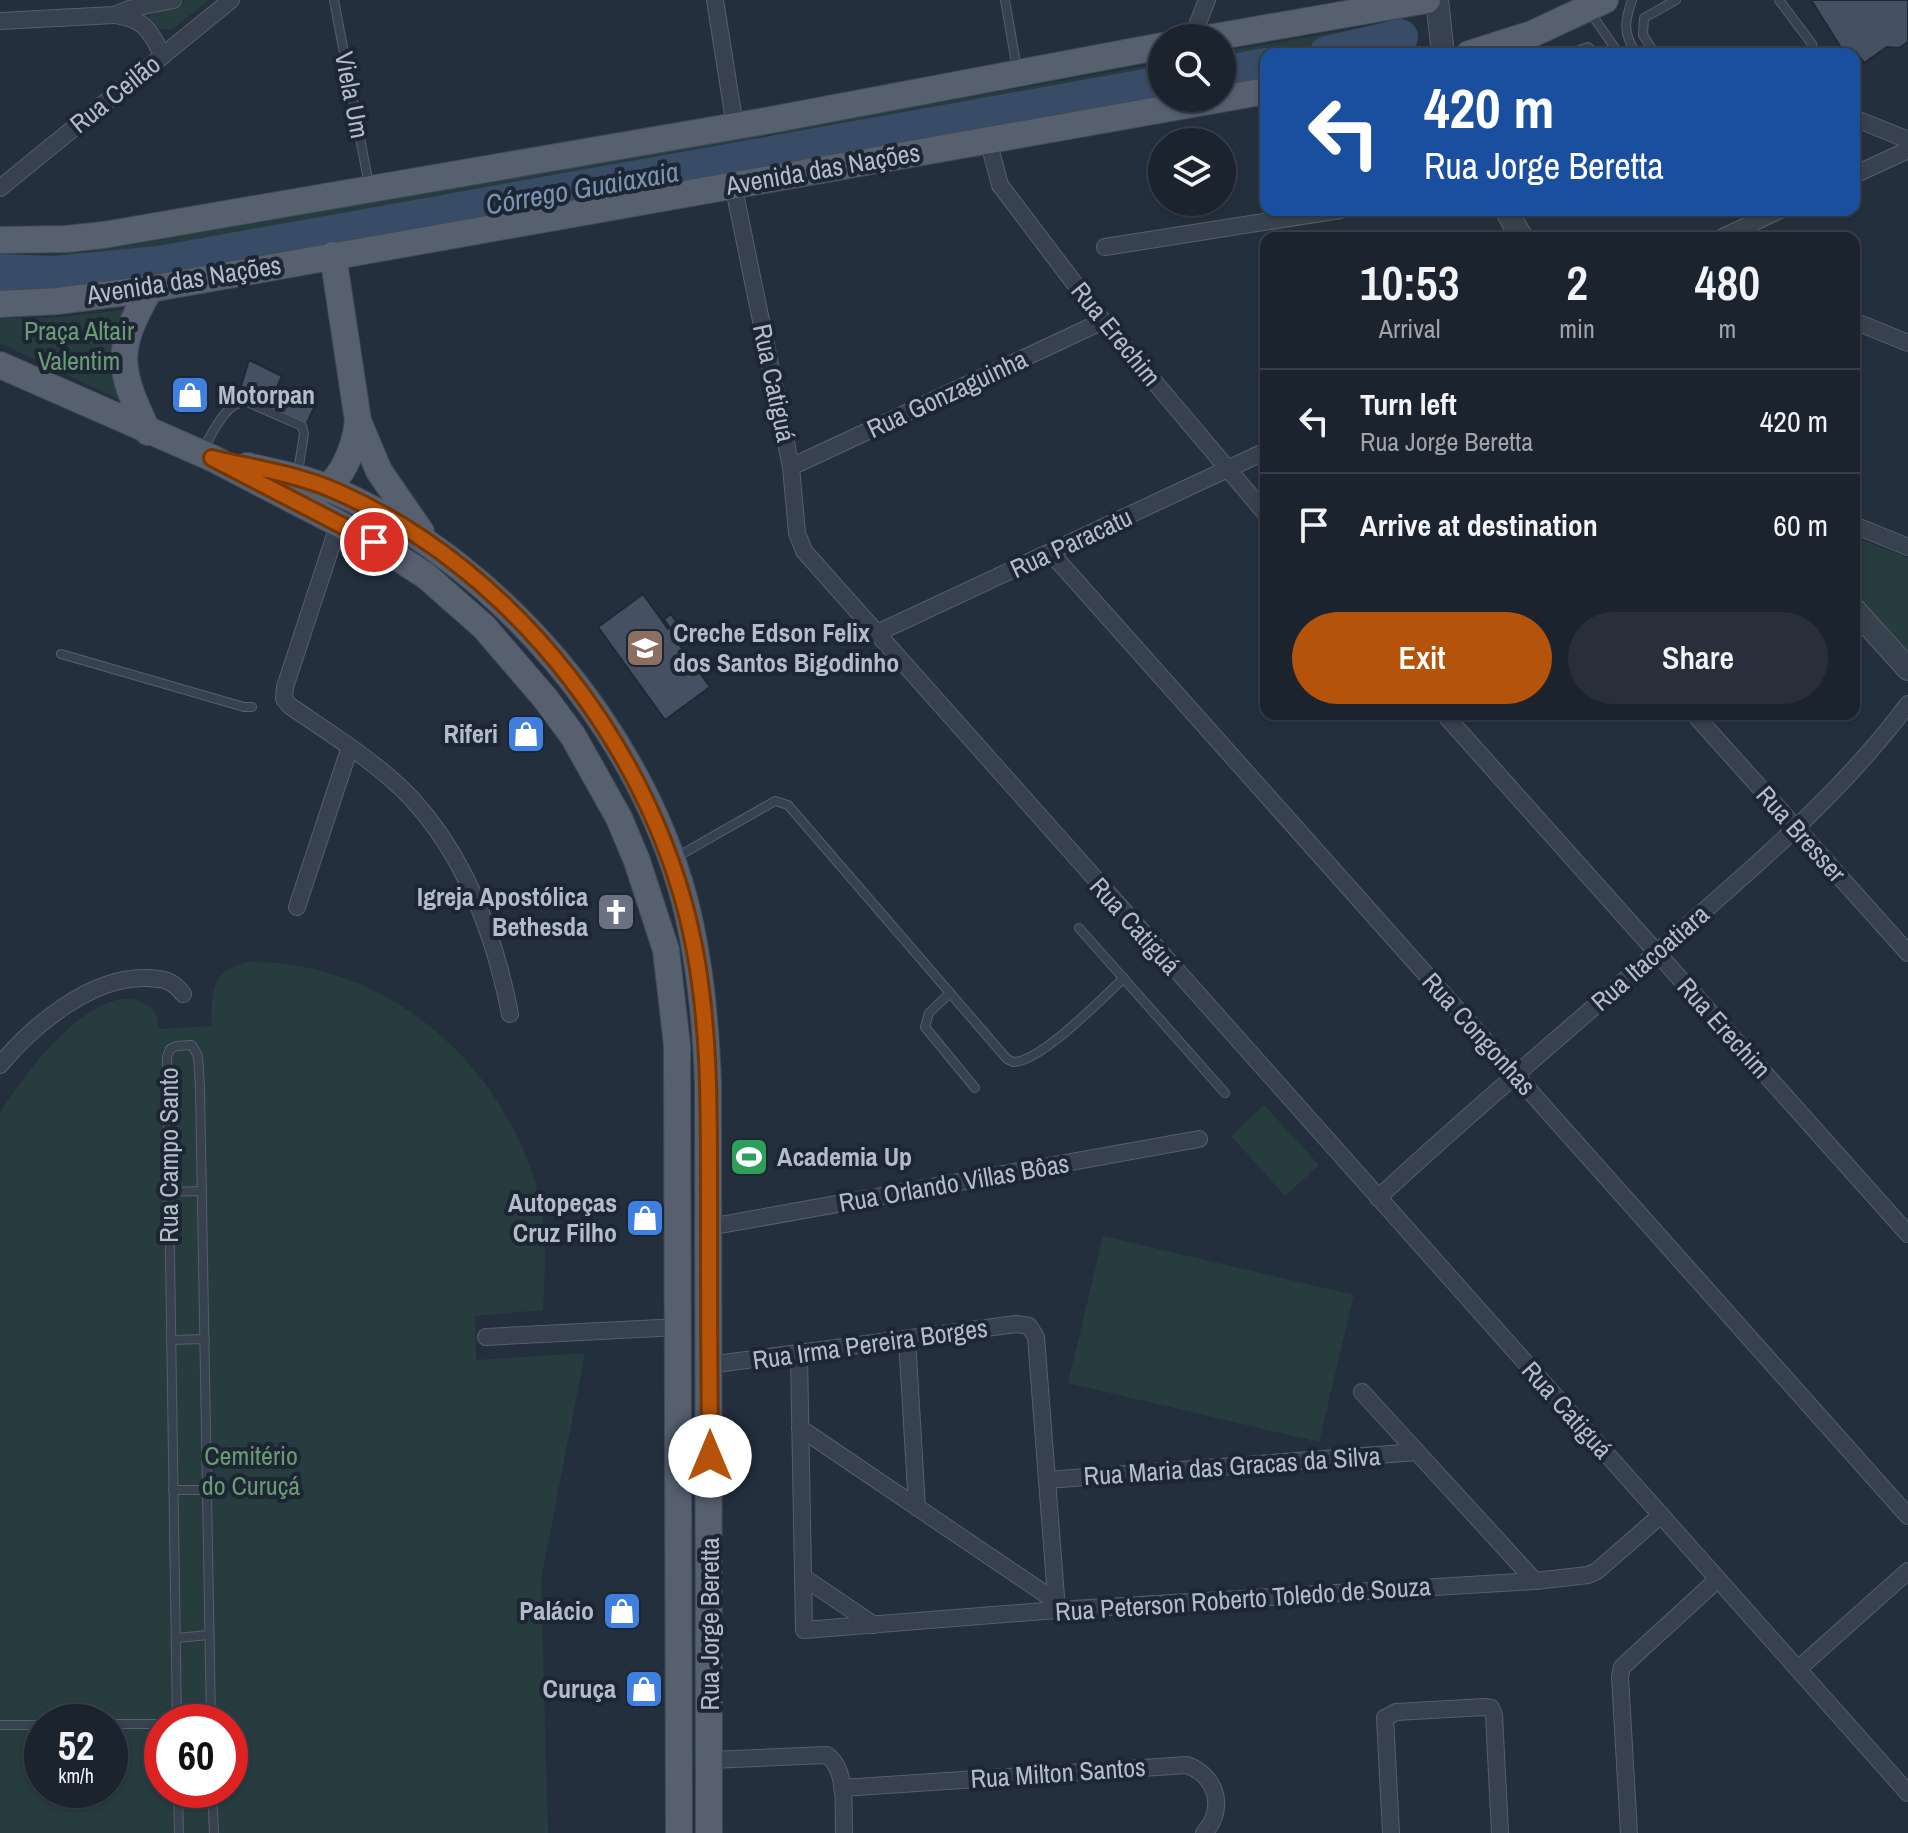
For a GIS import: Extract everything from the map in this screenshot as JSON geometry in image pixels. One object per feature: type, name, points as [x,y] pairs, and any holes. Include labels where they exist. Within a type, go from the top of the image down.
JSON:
[{"type":"main road","points":[[1236,33],[1427,0]]},
{"type":"main road","points":[[1559,0],[1596,4]]},
{"type":"main road","points":[[1488,48],[1532,34],[1596,4]]},
{"type":"main road","points":[[0,240],[104,235],[735,126],[1148,49]]},
{"type":"main road","name":"Avenida das Nações","points":[[0,304],[58,301],[150,289],[1260,92]]},
{"type":"main road","points":[[333,255],[358,421],[379,471],[429,544]]},
{"type":"main road","points":[[148,432],[128,387],[123,353],[129,327],[150,289]]},
{"type":"main road","name":"Rua Jorge Beretta","points":[[0,365],[206,456],[339,523],[426,576],[484,627],[515,661],[573,736],[612,804],[637,861],[666,950],[677,1045],[679,1833]]},
{"type":"main road","points":[[206,456],[304,494],[318,494],[327,487],[350,455],[358,421]]},
{"type":"main road","name":"Rua Jorge Beretta","points":[[206,456],[298,477],[369,507],[429,544],[505,606],[571,678],[625,761],[648,804],[671,860],[695,947],[704,1011],[708,1085],[709,1833]]},
{"type":"street","points":[[114,15],[173,0]]},
{"type":"street","name":"Rua Ceilão","points":[[0,188],[231,0]]},
{"type":"street","points":[[715,0],[735,126]]},
{"type":"street","points":[[1198,24],[1207,0]]},
{"type":"street","points":[[1437,0],[1442,48]]},
{"type":"street","points":[[0,21],[114,15],[132,18],[143,24],[163,56]]},
{"type":"street","points":[[1860,120],[1908,140]]},
{"type":"street","name":"Rua Erechim","points":[[988,140],[1000,185],[1103,321],[1260,507]]},
{"type":"street","points":[[1860,172],[1908,150]]},
{"type":"street","name":"Rua Catiguá","points":[[733,184],[791,467],[797,533],[804,551],[1908,1793]]},
{"type":"street","points":[[1105,247],[1302,216]]},
{"type":"street","points":[[1734,232],[1767,216]]},
{"type":"street","name":"Rua Gonzaguinha","points":[[791,467],[1103,321]]},
{"type":"street","points":[[1860,323],[1908,343]]},
{"type":"street","name":"Rua Paracatu","points":[[875,634],[1260,454]]},
{"type":"street","points":[[339,523],[284,699],[350,747],[410,798],[429,819],[459,865],[496,951],[510,1014]]},
{"type":"street","points":[[1860,527],[1908,547]]},
{"type":"street","name":"Rua Congonhas","points":[[1051,553],[1908,1516]]},
{"type":"street","points":[[1860,616],[1908,669]]},
{"type":"street","name":"Rua Itacoatiara","points":[[1378,1198],[1514,1074],[1797,829],[1844,782],[1908,704]]},
{"type":"street","name":"Rua Erechim","points":[[1449,720],[1908,1234]]},
{"type":"street","name":"Rua Bresser","points":[[1699,720],[1908,953]]},
{"type":"street","points":[[297,907],[350,747]]},
{"type":"street","points":[[0,1065],[49,1017],[86,994],[139,978],[166,979],[175,983],[183,994]]},
{"type":"street","name":"Rua Orlando Villas Bôas","points":[[709,1227],[1199,1139]]},
{"type":"street","name":"Rua Irma Pereira Borges","points":[[709,1365],[1016,1324],[1029,1326],[1036,1337],[1047,1480]]},
{"type":"street","points":[[486,1337],[679,1327]]},
{"type":"street","points":[[907,1339],[917,1507]]},
{"type":"street","points":[[799,1355],[803,1577],[874,1625]]},
{"type":"street","points":[[1362,1392],[1535,1581]]},
{"type":"street","points":[[800,1428],[1057,1606]]},
{"type":"street","name":"Rua Maria das Gracas da Silva","points":[[1047,1480],[1417,1452]]},
{"type":"street","points":[[1047,1480],[1057,1606]]},
{"type":"street","name":"Rua Peterson Roberto Toledo de Souza","points":[[803,1577],[804,1630],[1057,1606],[1535,1581],[1588,1575],[1597,1571],[1661,1515]]},
{"type":"street","points":[[1798,1669],[1908,1571]]},
{"type":"street","points":[[1629,1833],[1620,1677],[1622,1667],[1718,1579]]},
{"type":"street","points":[[1391,1833],[1385,1718],[1396,1712],[1484,1707],[1491,1708],[1494,1715],[1500,1833]]},
{"type":"street","points":[[710,1760],[827,1755],[835,1763],[842,1788],[844,1833]]},
{"type":"street","name":"Rua Milton Santos","points":[[842,1788],[1187,1765],[1208,1776],[1215,1794],[1215,1816],[1204,1833]]},
{"type":"lane","name":"Viela Um","points":[[334,0],[370,189]]},
{"type":"lane","points":[[1005,0],[1018,74]]},
{"type":"lane","points":[[1632,0],[1625,33],[1634,48]]},
{"type":"lane","points":[[1651,48],[1643,35],[1644,18],[1676,0]]},
{"type":"lane","points":[[1779,0],[1813,48]]},
{"type":"lane","points":[[1596,4],[1616,48]]},
{"type":"lane","points":[[206,456],[232,405],[249,402],[302,426],[304,434],[298,477]]},
{"type":"lane","points":[[61,654],[252,707]]},
{"type":"lane","points":[[671,860],[775,801],[782,802],[801,820],[1007,1059],[1019,1062],[1049,1046],[1124,978]]},
{"type":"lane","points":[[1079,928],[1225,1093]]},
{"type":"lane","points":[[950,993],[929,1013],[925,1027],[975,1088]]},
{"type":"lane","name":"Rua Campo Santo","points":[[177,1704],[167,1057],[170,1049],[186,1045],[193,1047],[198,1056],[211,1704]]},
{"type":"lane","points":[[168,1192],[202,1191]]},
{"type":"lane","points":[[171,1340],[205,1339]]},
{"type":"lane","points":[[173,1490],[208,1490]]},
{"type":"lane","points":[[176,1638],[209,1635]]},
{"type":"lane","points":[[0,1725],[24,1725]]},
{"type":"lane","points":[[178,1808],[179,1833]]},
{"type":"lane","points":[[213,1808],[214,1833]]},
{"type":"green space","points":[[185,0],[209,0],[173,29],[159,29],[148,18],[177,6]]},
{"type":"green space","points":[[1393,22],[1395,29],[1320,48],[1260,48],[1260,59],[1236,63],[1236,50]]},
{"type":"green space","points":[[1148,65],[1148,80],[774,147],[771,132]]},
{"type":"green space","points":[[762,134],[765,148],[158,257],[54,266],[0,265],[0,255],[36,256],[108,249]]},
{"type":"green space","name":"Praça Altair Valentim","points":[[123,310],[113,356],[124,402],[0,343],[0,318],[49,318]]},
{"type":"green space","points":[[1860,539],[1908,558],[1908,651],[1860,598]]},
{"type":"green space","name":"Cemitério do Curuçá","points":[[249,962],[299,966],[346,979],[391,999],[431,1027],[466,1061],[496,1100],[520,1143],[540,1204],[545,1265],[543,1310],[475,1316],[476,1360],[585,1353],[541,1580],[548,1833],[0,1833],[0,1113],[24,1078],[59,1037],[100,1006],[120,999],[139,1001],[154,1011],[159,1029],[211,1026],[213,994],[226,970]]},
{"type":"green space","points":[[1264,1105],[1319,1165],[1285,1196],[1231,1136]]},
{"type":"green space","points":[[1103,1236],[1354,1295],[1319,1442],[1068,1383]]},
{"type":"building","points":[[1811,0],[1908,0],[1908,42],[1899,48],[1887,47],[1864,63],[1860,48],[1841,48]]},
{"type":"building","points":[[249,360],[282,376],[277,387],[315,406],[306,425],[239,392]]},
{"type":"building","points":[[643,594],[668,629],[664,619],[671,614],[687,637],[680,642],[673,631],[671,633],[710,687],[665,720],[598,627]]},
{"type":"waterway","name":"Córrego Guaiaxaia","points":[[1353,48],[1400,37]]},
{"type":"waterway","name":"Córrego Guaiaxaia","points":[[1236,71],[1260,67]]},
{"type":"waterway","name":"Córrego Guaiaxaia","points":[[0,272],[54,274],[159,264],[1148,87]]},
{"type":"place","name":"Motorpan","points":[[190,395]]},
{"type":"place","name":"Creche Edson Felix dos Santos Bigodinho","points":[[645,648]]},
{"type":"place","name":"Riferi","points":[[526,734]]},
{"type":"place","name":"Igreja Apostólica Bethesda","points":[[616,912]]},
{"type":"place","name":"Academia Up","points":[[749,1157]]},
{"type":"place","name":"Autopeças Cruz Filho","points":[[645,1218]]},
{"type":"place","name":"Palácio","points":[[622,1611]]},
{"type":"place","name":"Curuça","points":[[644,1689]]},
{"type":"route","points":[[374,542],[212,458],[298,477],[341,493],[429,544],[471,577],[527,628],[571,678],[613,740],[648,804],[683,897],[695,947],[707,1039],[710,1456]]}]
